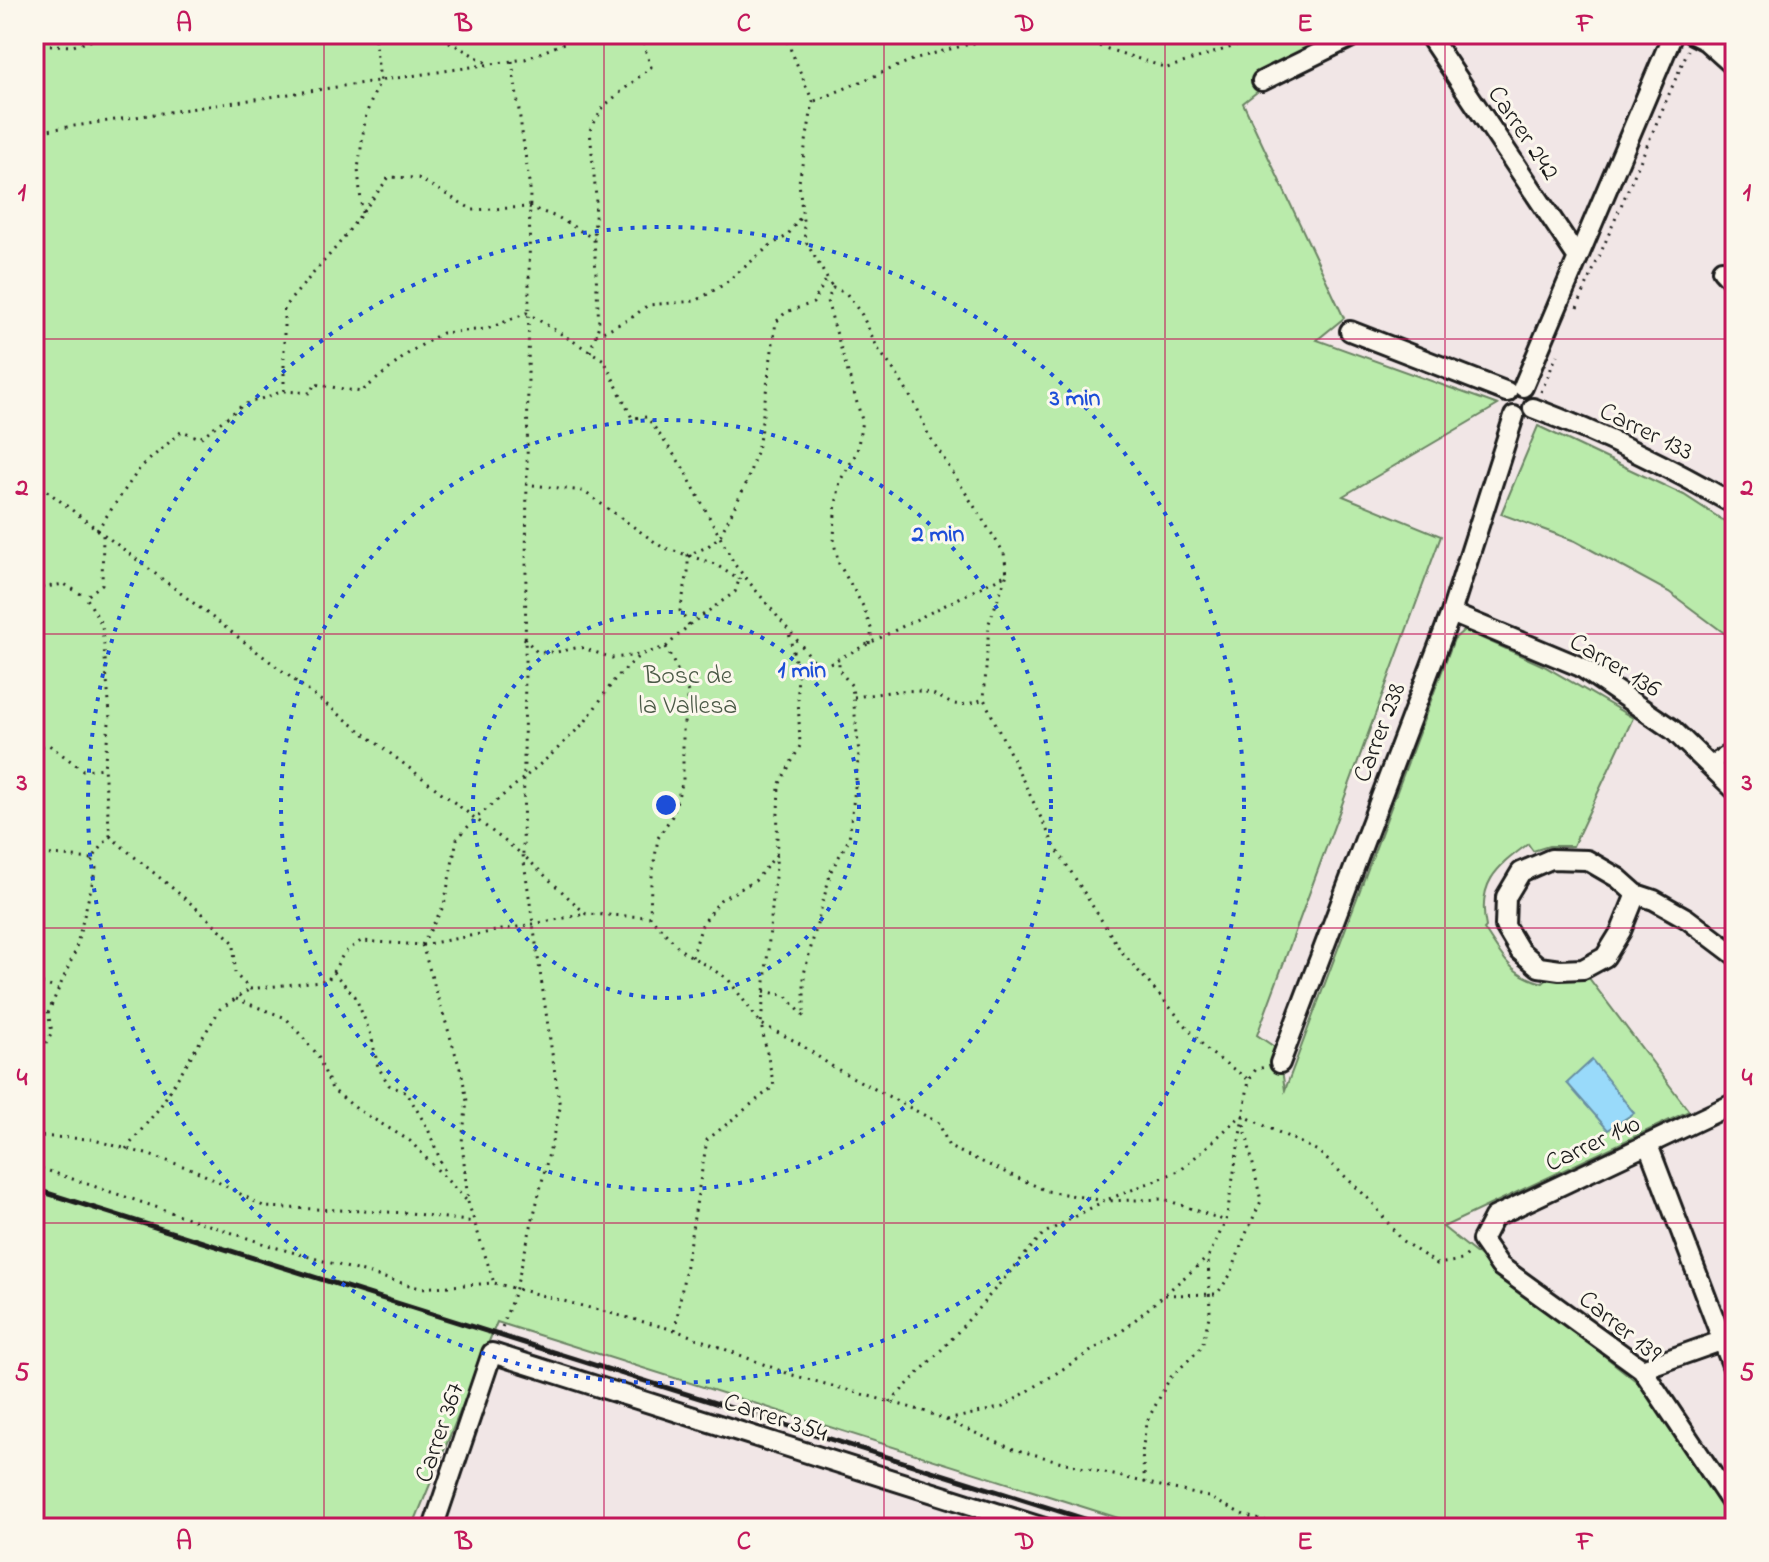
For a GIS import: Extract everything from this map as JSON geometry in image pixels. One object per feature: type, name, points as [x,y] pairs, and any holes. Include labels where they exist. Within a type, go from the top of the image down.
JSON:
[{"type":"street","points":[[1262,81],[1358,34]]},
{"type":"street","name":"Carrer 242","points":[[1428,34],[1578,258]]},
{"type":"street","points":[[1526,396],[1578,258],[1673,34]]},
{"type":"street","points":[[1693,35],[1706,41],[1735,67]]},
{"type":"street","name":"Carrer 133","points":[[1350,331],[1526,396],[1735,505]]},
{"type":"street","name":"Carrer 238","points":[[1280,1063],[1451,613],[1514,416],[1523,416],[1526,396]]},
{"type":"street","name":"Carrer 136","points":[[1451,613],[1581,667],[1673,730],[1735,790]]},
{"type":"street","points":[[1709,765],[1735,748]]},
{"type":"street","points":[[1636,894],[1621,931],[1605,957],[1583,969],[1539,967],[1520,951],[1505,926],[1506,897],[1521,872],[1551,859],[1587,860],[1618,878],[1636,894],[1686,918],[1735,955]]},
{"type":"street","name":"Carrer 140","points":[[1482,1240],[1494,1217],[1735,1103]]},
{"type":"street","points":[[1648,1145],[1728,1338],[1735,1373]]},
{"type":"street","name":"Carrer 139","points":[[1482,1240],[1500,1266],[1642,1369],[1735,1508]]},
{"type":"street","points":[[1642,1369],[1728,1338]]},
{"type":"street","name":"Carrer 367","points":[[433,1528],[492,1353]]},
{"type":"street","name":"Carrer 354","points":[[492,1353],[1044,1528]]},
{"type":"path","points":[[34,44],[73,46],[106,34]]},
{"type":"path","points":[[362,213],[358,169],[366,114],[380,80],[374,34]]},
{"type":"path","points":[[435,34],[489,64]]},
{"type":"path","points":[[34,132],[525,59],[586,34]]},
{"type":"path","points":[[590,352],[599,325],[594,239],[596,198],[590,130],[604,106],[651,67],[640,34]]},
{"type":"path","points":[[784,34],[813,102],[799,182],[805,240],[833,288],[846,293],[862,315],[878,349],[903,385],[928,434],[1004,553],[1007,574],[989,623],[984,699],[1054,845],[1121,951],[1208,1051],[1249,1080]]},
{"type":"path","points":[[813,102],[917,58],[1007,34]]},
{"type":"path","points":[[1061,34],[1167,68],[1235,46],[1297,34]]},
{"type":"path","points":[[1575,313],[1693,35]]},
{"type":"path","points":[[492,1353],[516,1288],[560,1108],[523,855],[530,189],[512,61]]},
{"type":"path","points":[[284,391],[284,307],[338,245],[389,177],[418,178],[473,210],[529,207],[559,218],[594,239]]},
{"type":"path","points":[[596,335],[630,319],[648,305],[696,301],[723,285],[771,245],[787,236],[802,215]]},
{"type":"path","points":[[688,555],[707,547],[720,536],[747,482],[759,442],[776,322],[786,312],[813,303],[827,278]]},
{"type":"path","points":[[833,288],[827,301],[862,420],[857,452],[840,481],[834,543],[839,564],[863,606],[872,631],[869,644]]},
{"type":"path","points":[[527,313],[604,360],[632,418],[647,417],[682,466],[741,571],[820,668],[1007,574]]},
{"type":"path","points":[[97,530],[140,468],[182,431],[200,438],[243,405],[284,391],[311,393],[314,384],[361,392],[410,352],[442,333],[487,329],[527,313]]},
{"type":"path","points":[[1526,396],[1557,354]]},
{"type":"path","points":[[34,481],[523,855],[586,914]]},
{"type":"path","points":[[525,484],[583,491],[662,547],[715,564],[739,580]]},
{"type":"path","points":[[86,597],[102,584],[103,535]]},
{"type":"path","points":[[688,555],[688,572],[680,611],[689,625]]},
{"type":"path","points":[[524,638],[537,652],[580,647],[612,658],[640,655],[666,647],[689,625],[735,592],[741,571]]},
{"type":"path","points":[[34,589],[64,584],[86,597],[102,625],[110,714],[104,768],[110,836],[92,859]]},
{"type":"path","points":[[675,1330],[707,1140],[774,1086],[761,1024],[777,854],[779,785],[800,746],[797,670],[788,629]]},
{"type":"path","points":[[650,917],[651,883],[658,838],[672,816],[683,781],[683,731],[688,692],[666,647]]},
{"type":"path","points":[[494,1283],[468,1202],[462,1142],[467,1101],[457,1053],[422,945],[444,905],[457,839],[475,819],[585,722],[615,679],[640,655]]},
{"type":"path","points":[[764,991],[787,996],[804,1017],[804,974],[817,919],[831,871],[849,839],[859,753],[852,686],[839,670],[839,659]]},
{"type":"path","points":[[854,697],[917,690],[934,694],[950,704],[966,706],[984,699]]},
{"type":"path","points":[[34,748],[49,745],[83,770],[104,768]]},
{"type":"path","points":[[110,836],[198,906],[234,943],[235,974],[250,989]]},
{"type":"path","points":[[34,853],[92,859]]},
{"type":"path","points":[[692,957],[702,925],[720,900],[755,881],[777,854]]},
{"type":"path","points":[[34,1064],[52,1032],[48,1013],[75,952],[96,868],[92,859]]},
{"type":"path","points":[[126,1149],[160,1107],[220,1009],[250,989],[328,980],[344,953],[361,941],[422,945],[586,914],[650,917],[681,950],[728,979],[761,1024],[797,1042],[833,1067],[939,1123],[949,1147],[1047,1191],[1105,1201],[1164,1199],[1226,1221]]},
{"type":"path","points":[[333,972],[355,996],[371,1035],[378,1067],[389,1085],[407,1093],[428,1129],[447,1179]]},
{"type":"path","points":[[34,981],[58,989]]},
{"type":"path","points":[[236,999],[286,1018],[317,1054],[332,1089],[357,1109],[410,1141],[468,1202]]},
{"type":"path","points":[[947,1421],[1003,1407],[1121,1332],[1208,1257],[1226,1221],[1249,1080],[1256,1069],[1280,1063]]},
{"type":"path","points":[[34,1103],[39,1119],[34,1134],[90,1139],[195,1170],[265,1207],[410,1213],[474,1222]]},
{"type":"path","points":[[890,1402],[949,1342],[1043,1234],[1105,1201],[1181,1170],[1242,1115]]},
{"type":"path","points":[[1242,1115],[1318,1151],[1372,1202],[1401,1240],[1437,1264],[1462,1260],[1482,1240]]},
{"type":"path","points":[[1164,1295],[1217,1294],[1231,1274],[1261,1201],[1242,1115]]},
{"type":"path","points":[[34,1166],[274,1247],[420,1288],[494,1283],[675,1330],[789,1374],[947,1421],[1010,1448],[1208,1497],[1246,1516],[1290,1528]]},
{"type":"path","points":[[1145,1483],[1142,1454],[1146,1423],[1170,1378],[1202,1347],[1210,1312],[1208,1257]]},
{"type":"green space","name":"Bosc de la Vallesa","points":[[34,34],[1322,34],[1299,59],[1243,103],[1344,318],[1317,340],[1498,405],[1343,496],[1441,536],[1257,1035],[1279,1050],[1285,1090],[1454,639],[1464,630],[1544,666],[1633,718],[1573,846],[1549,846],[1533,851],[1528,844],[1506,861],[1491,878],[1487,888],[1484,929],[1507,962],[1531,979],[1543,983],[1551,976],[1586,970],[1689,1111],[1443,1227],[1656,1397],[1735,1519],[1735,1528],[1150,1528],[497,1322],[412,1528],[34,1528]]},
{"type":"green space","points":[[1538,426],[1684,495],[1735,528],[1735,641],[1669,592],[1575,541],[1501,514]]},
{"type":"water","points":[[1592,1060],[1634,1113],[1608,1130],[1567,1083]]},
{"type":"railway","points":[[34,1189],[1113,1528]]}]
